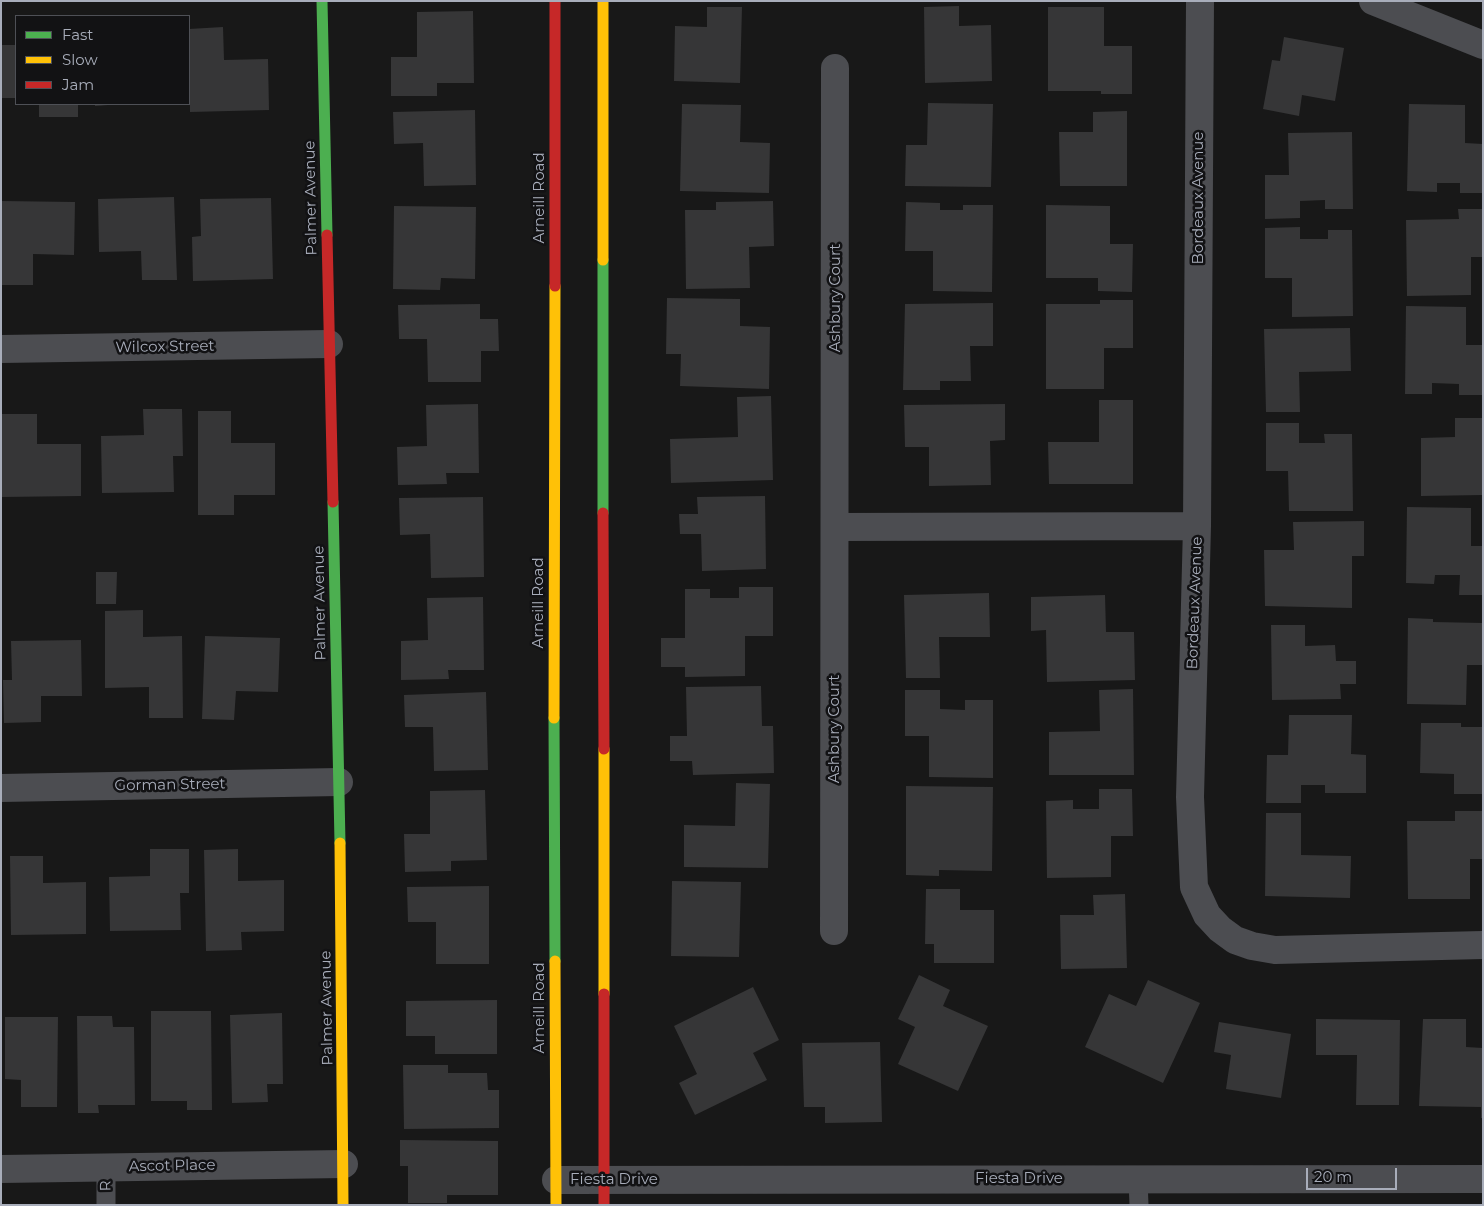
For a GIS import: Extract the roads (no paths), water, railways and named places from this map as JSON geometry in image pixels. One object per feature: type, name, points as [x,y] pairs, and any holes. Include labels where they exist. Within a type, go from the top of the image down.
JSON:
[{"type":"main road","name":"Palmer Avenue","points":[[322,1],[339,782],[343,1205]]},
{"type":"main road","name":"Arneill Road","points":[[555,1],[554,759],[556,1192]]},
{"type":"main road","points":[[603,1],[604,1192]]},
{"type":"street","name":"Bordeaux Avenue","points":[[1200,1],[1198,526],[1190,796],[1194,887],[1207,915],[1220,929],[1235,940],[1252,946],[1275,950],[1483,945]]},
{"type":"street","points":[[1373,1],[1483,44]]},
{"type":"street","name":"Ashbury Court","points":[[834,931],[836,527],[835,68]]},
{"type":"street","name":"Wilcox Street","points":[[1,349],[329,344]]},
{"type":"street","points":[[836,527],[1198,526]]},
{"type":"street","name":"Gorman Street","points":[[1,788],[339,782]]},
{"type":"street","name":"Ascot Place","points":[[1,1169],[344,1164]]},
{"type":"street","name":"Fiesta Drive","points":[[556,1192],[1138,1192],[1483,1179]]},
{"type":"lane","name":"R","points":[[106,1167],[106,1205]]}]
